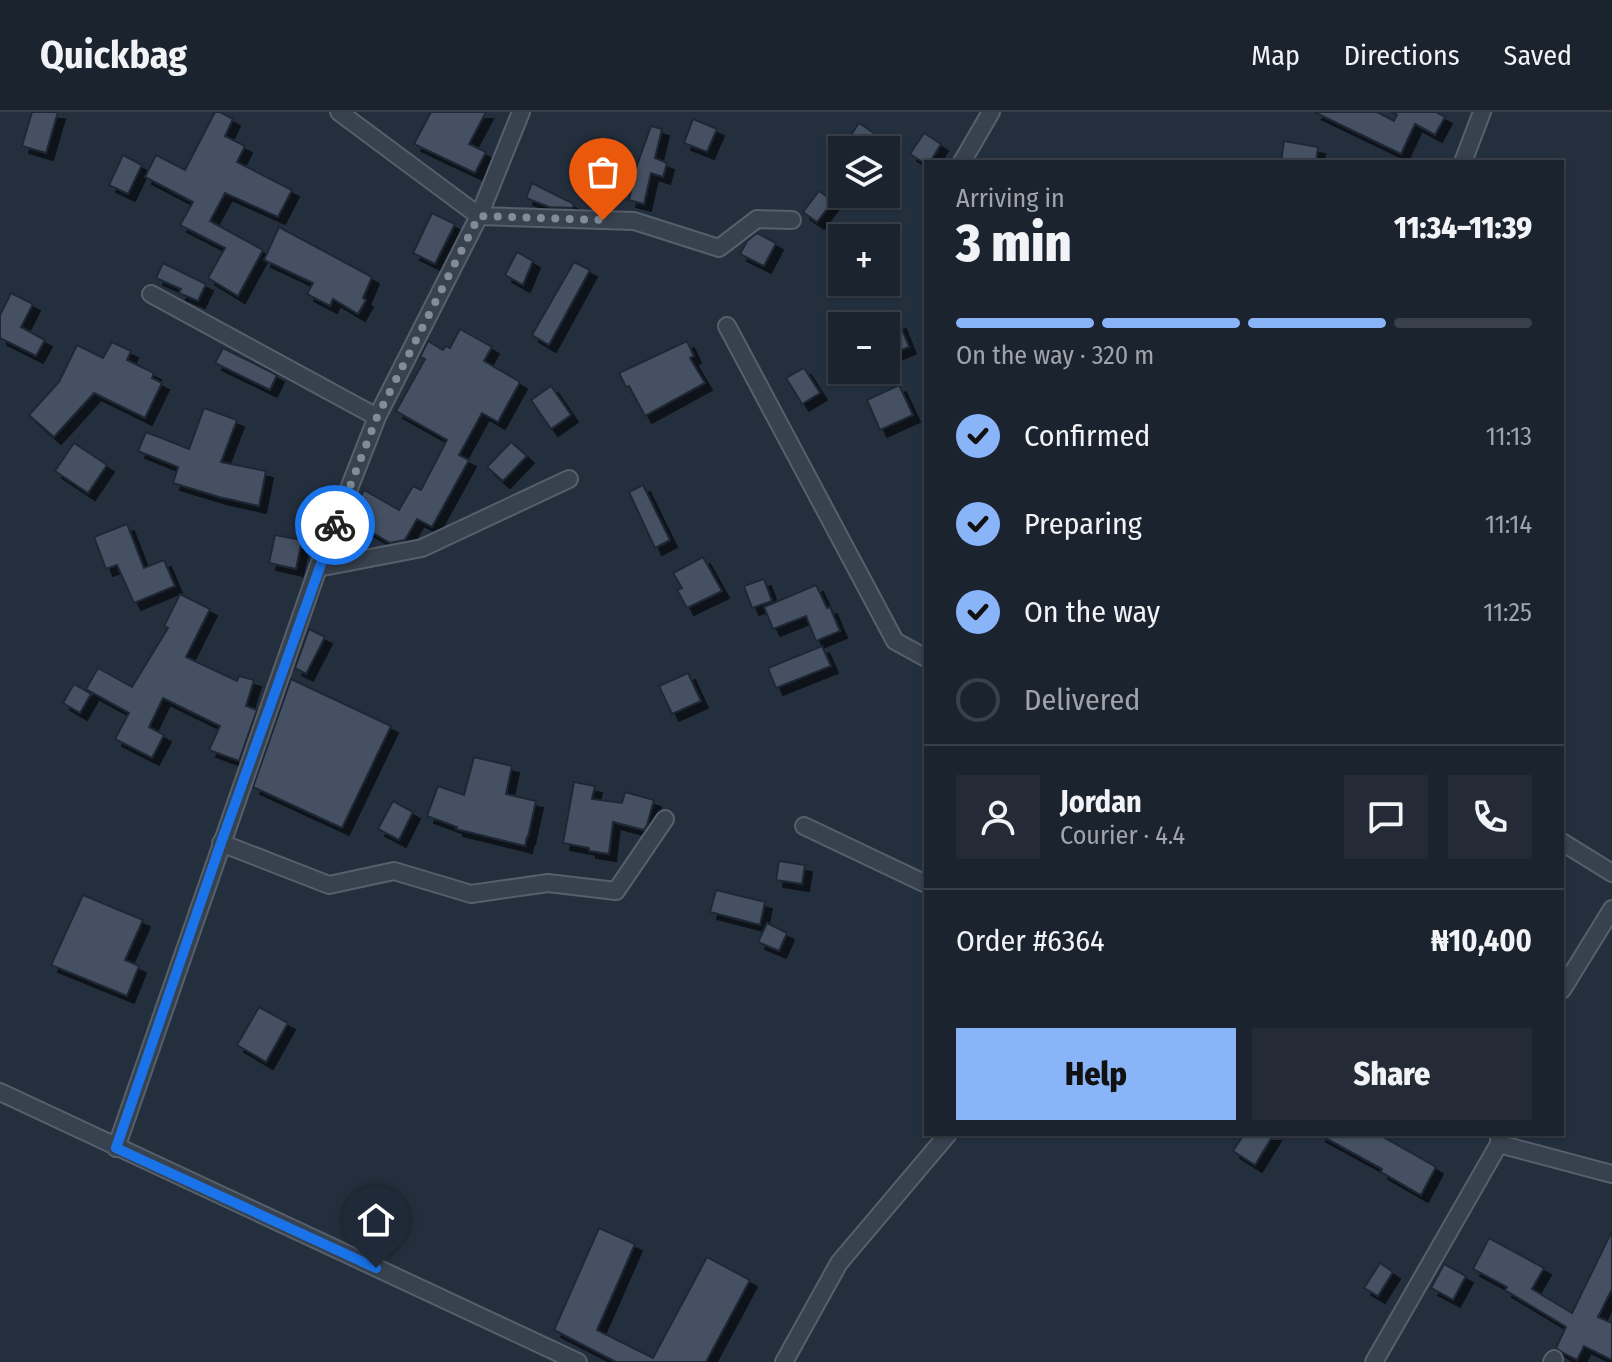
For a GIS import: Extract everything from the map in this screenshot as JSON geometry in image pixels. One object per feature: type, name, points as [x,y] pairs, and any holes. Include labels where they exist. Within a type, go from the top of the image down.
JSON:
[{"type":"street","points":[[339,112],[479,216],[634,221],[719,248],[757,219],[792,220]]},
{"type":"street","points":[[116,1148],[318,568],[377,417],[479,216],[521,112]]},
{"type":"street","points":[[963,160],[991,112]]},
{"type":"street","points":[[1464,160],[1482,112]]},
{"type":"street","points":[[151,294],[377,417]]},
{"type":"street","points":[[727,326],[895,641],[924,657]]},
{"type":"street","points":[[318,568],[422,548],[569,479]]},
{"type":"street","points":[[221,843],[329,885],[394,871],[471,894],[548,883],[616,891],[665,819]]},
{"type":"street","points":[[804,826],[924,883]]},
{"type":"street","points":[[1564,843],[1612,873]]},
{"type":"street","points":[[1564,987],[1612,909]]},
{"type":"street","points":[[0,1092],[578,1362]]},
{"type":"street","points":[[784,1362],[839,1263],[946,1136]]},
{"type":"street","points":[[1374,1362],[1499,1139],[1612,1174]]},
{"type":"building","points":[[32,112],[58,112],[46,153],[22,146]]},
{"type":"building","points":[[215,112],[233,119],[225,136],[245,146],[237,162],[292,190],[278,217],[225,193],[210,221],[263,250],[238,296],[208,278],[225,248],[180,225],[193,202],[145,177],[156,155],[185,170]]},
{"type":"building","points":[[431,112],[486,112],[469,144],[486,152],[475,173],[414,144]]},
{"type":"building","points":[[1314,112],[1377,112],[1394,121],[1397,115],[1392,112],[1436,112],[1445,117],[1435,135],[1415,124],[1401,154]]},
{"type":"building","points":[[693,119],[717,129],[707,152],[684,143]]},
{"type":"building","points":[[859,123],[878,136],[850,136]]},
{"type":"building","points":[[651,126],[662,129],[655,158],[667,163],[663,177],[651,173],[644,204],[629,200],[636,168]]},
{"type":"building","points":[[924,133],[941,144],[931,160],[924,160],[924,163],[910,154]]},
{"type":"building","points":[[1284,141],[1318,147],[1316,160],[1281,160]]},
{"type":"building","points":[[123,155],[142,165],[128,194],[109,185]]},
{"type":"building","points":[[532,183],[574,204],[572,208],[549,207],[526,198]]},
{"type":"building","points":[[819,191],[828,197],[828,208],[817,222],[803,212]]},
{"type":"building","points":[[432,213],[455,224],[435,264],[413,253]]},
{"type":"building","points":[[279,227],[372,277],[363,298],[366,300],[358,314],[333,299],[330,306],[307,294],[313,283],[264,260]]},
{"type":"building","points":[[757,233],[776,243],[764,266],[740,254],[747,241]]},
{"type":"building","points":[[517,252],[533,261],[523,285],[505,275]]},
{"type":"building","points":[[574,262],[590,270],[549,345],[532,335]]},
{"type":"building","points":[[163,263],[206,284],[198,301],[156,278]]},
{"type":"building","points":[[11,293],[33,304],[21,327],[45,340],[36,356],[0,338],[0,315]]},
{"type":"building","points":[[900,324],[909,347],[900,351]]},
{"type":"building","points":[[460,329],[492,347],[484,361],[520,382],[498,422],[482,413],[459,455],[469,460],[432,527],[417,519],[405,540],[390,543],[349,519],[364,490],[399,510],[413,486],[421,490],[447,440],[396,411],[425,359],[420,357],[428,341],[443,350],[446,346],[450,348]]},
{"type":"building","points":[[687,341],[694,356],[690,358],[705,383],[645,416],[619,373]]},
{"type":"building","points":[[112,342],[131,351],[127,360],[154,373],[152,378],[162,383],[145,418],[94,393],[54,437],[29,415],[59,382],[77,345],[103,358]]},
{"type":"building","points":[[223,348],[277,375],[270,390],[215,363]]},
{"type":"building","points":[[804,368],[820,393],[802,404],[786,378]]},
{"type":"building","points":[[899,385],[913,415],[880,430],[867,400]]},
{"type":"building","points":[[551,386],[571,415],[551,429],[531,400]]},
{"type":"building","points":[[204,408],[237,420],[221,462],[266,471],[259,506],[173,483],[178,467],[138,451],[146,432],[189,449]]},
{"type":"building","points":[[511,442],[527,456],[503,481],[487,467]]},
{"type":"building","points":[[74,443],[107,465],[88,493],[55,471]]},
{"type":"building","points":[[643,485],[670,540],[655,548],[629,492]]},
{"type":"building","points":[[127,524],[144,568],[164,560],[175,586],[134,603],[117,565],[106,569],[94,537]]},
{"type":"building","points":[[275,535],[302,540],[296,569],[269,563]]},
{"type":"building","points":[[703,557],[722,591],[687,608],[677,590],[682,588],[673,573]]},
{"type":"building","points":[[764,579],[772,601],[752,608],[744,586]]},
{"type":"building","points":[[816,585],[840,631],[816,641],[806,616],[773,629],[764,607]]},
{"type":"building","points":[[180,594],[210,609],[186,657],[237,681],[239,676],[254,680],[246,706],[257,710],[239,761],[209,750],[220,726],[163,698],[149,727],[164,735],[152,758],[115,739],[129,713],[86,689],[98,668],[132,687],[168,628],[164,626]]},
{"type":"building","points":[[309,629],[325,637],[306,674],[295,668]]},
{"type":"building","points":[[822,646],[831,666],[776,688],[768,668]]},
{"type":"building","points":[[688,673],[701,701],[672,714],[659,686]]},
{"type":"building","points":[[291,679],[391,726],[342,828],[253,787]]},
{"type":"building","points":[[74,684],[91,694],[80,713],[63,703]]},
{"type":"building","points":[[474,757],[512,766],[506,794],[536,801],[525,846],[456,829],[427,816],[438,786],[464,795]]},
{"type":"building","points":[[574,782],[595,786],[592,799],[622,803],[625,792],[654,800],[644,830],[613,822],[609,854],[563,843]]},
{"type":"building","points":[[393,801],[413,812],[399,840],[378,829]]},
{"type":"building","points":[[779,861],[805,865],[802,884],[776,880]]},
{"type":"building","points":[[716,890],[765,902],[760,925],[710,912]]},
{"type":"building","points":[[83,895],[143,920],[125,960],[139,966],[127,996],[51,965]]},
{"type":"building","points":[[767,923],[787,933],[779,951],[758,942]]},
{"type":"building","points":[[259,1007],[288,1023],[266,1062],[237,1045]]},
{"type":"building","points":[[1243,1136],[1273,1136],[1255,1165],[1233,1151]]},
{"type":"building","points":[[1322,1136],[1382,1136],[1436,1167],[1421,1195],[1381,1172],[1382,1169]]},
{"type":"building","points":[[599,1228],[635,1244],[597,1330],[653,1358],[707,1257],[750,1280],[706,1362],[616,1362],[554,1330]]},
{"type":"building","points":[[1612,1231],[1612,1289],[1598,1317],[1612,1323],[1612,1360],[1584,1346],[1577,1360],[1563,1353],[1556,1348],[1566,1327],[1505,1290],[1507,1287],[1473,1269],[1489,1238],[1544,1268],[1532,1289],[1572,1313]]},
{"type":"building","points":[[1380,1263],[1393,1272],[1378,1296],[1364,1288]]},
{"type":"building","points":[[1444,1264],[1466,1276],[1453,1300],[1431,1288]]},
{"type":"way so far","points":[[335,525],[377,417],[479,216],[603,220]]},
{"type":"route","points":[[335,525],[116,1148],[376,1268]]}]
